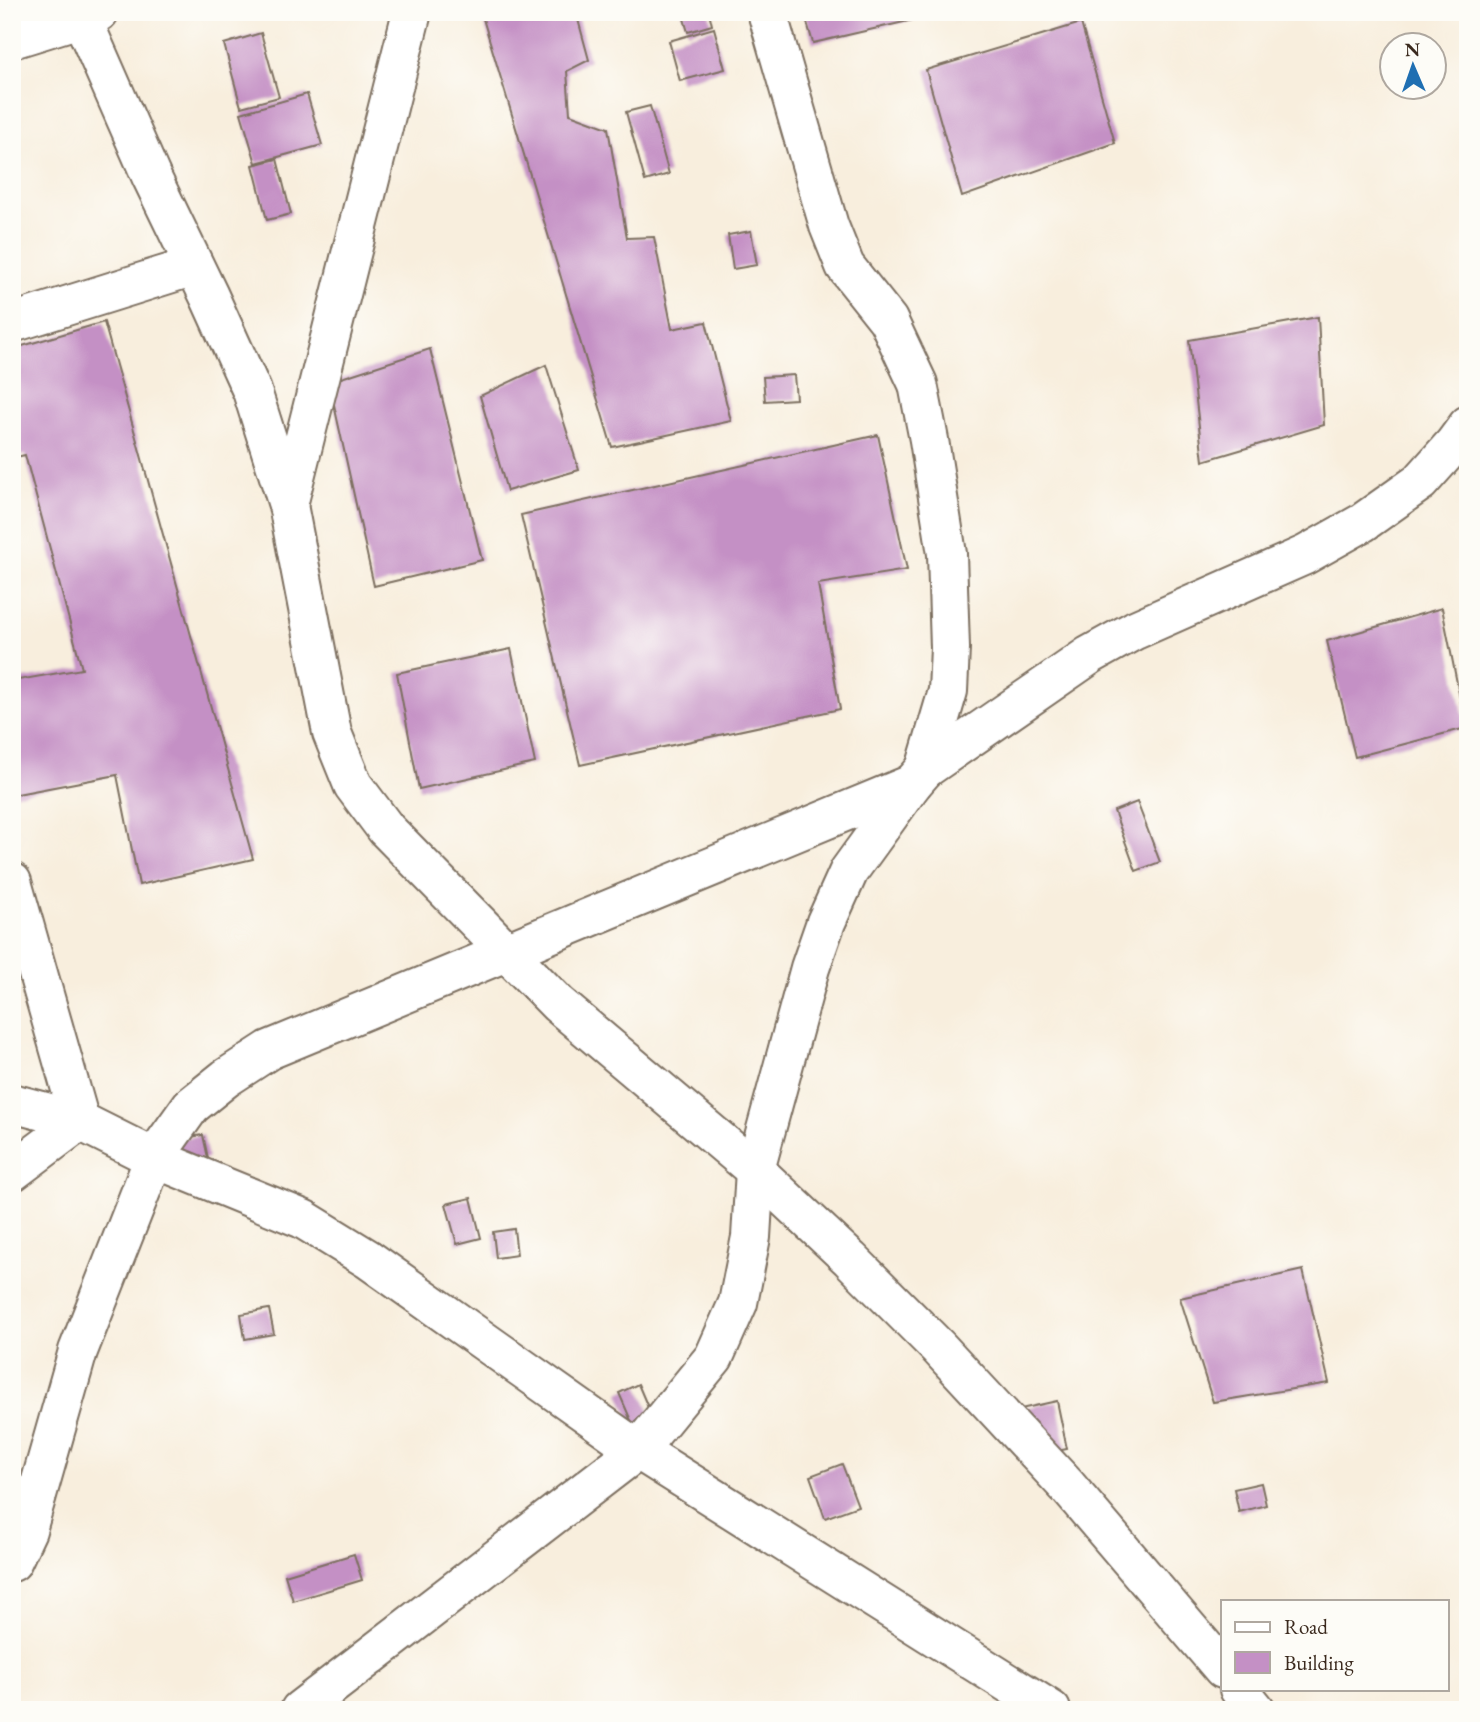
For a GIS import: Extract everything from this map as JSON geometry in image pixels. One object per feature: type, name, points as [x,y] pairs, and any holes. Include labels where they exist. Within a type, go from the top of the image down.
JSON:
[{"type":"street","points":[[288,505],[412,12]]},
{"type":"street","points":[[300,1710],[638,1450],[714,1357],[738,1303],[751,1237],[755,1170],[810,968],[826,922],[849,871],[918,776],[948,691],[950,648],[947,554],[918,384],[888,320],[845,266],[829,226],[767,12]]},
{"type":"street","points":[[12,39],[87,14],[150,176],[252,391],[288,505],[332,733],[353,785],[386,829],[558,1004],[755,1170],[938,1347],[1068,1487],[1221,1667]]},
{"type":"street","points":[[12,323],[194,265]]},
{"type":"street","points":[[12,1562],[27,1530],[78,1351],[154,1158],[191,1106],[226,1078],[269,1050],[918,776],[1101,649],[1136,630],[1305,555],[1362,523],[1420,482],[1468,425]]},
{"type":"street","points":[[12,882],[80,1121]]},
{"type":"street","points":[[12,1103],[80,1121],[154,1158],[303,1219],[368,1259],[638,1450],[1051,1710]]},
{"type":"street","points":[[12,1172],[80,1121]]},
{"type":"street","points":[[1240,1690],[1255,1710]]},
{"type":"building","points":[[481,12],[576,12],[589,60],[567,71],[570,114],[608,128],[627,238],[654,237],[672,329],[706,322],[731,421],[612,447]]},
{"type":"building","points":[[682,12],[709,12],[712,25],[688,32]]},
{"type":"building","points":[[804,12],[915,12],[917,19],[813,43]]},
{"type":"building","points":[[1081,23],[1115,143],[962,197],[926,70]]},
{"type":"building","points":[[714,28],[725,69],[680,81],[669,41]]},
{"type":"building","points":[[261,33],[279,97],[241,107],[224,44]]},
{"type":"building","points":[[307,94],[322,145],[256,163],[241,113]]},
{"type":"building","points":[[650,106],[669,174],[645,181],[626,112]]},
{"type":"building","points":[[277,159],[291,214],[267,220],[253,165]]},
{"type":"building","points":[[751,231],[757,265],[733,269],[728,235]]},
{"type":"building","points":[[1318,317],[1324,425],[1203,461],[1189,340]]},
{"type":"building","points":[[104,322],[253,859],[139,885],[117,775],[12,795],[12,681],[82,669],[25,455],[12,458],[12,349]]},
{"type":"building","points":[[430,349],[482,560],[374,586],[329,382]]},
{"type":"building","points":[[546,365],[579,470],[507,491],[480,396]]},
{"type":"building","points":[[794,375],[796,399],[765,401],[763,377]]},
{"type":"building","points":[[878,435],[907,570],[818,584],[840,709],[580,765],[521,515]]},
{"type":"building","points":[[1442,608],[1466,728],[1355,757],[1327,641]]},
{"type":"building","points":[[511,649],[535,763],[419,789],[397,673]]},
{"type":"building","points":[[1137,802],[1160,862],[1136,871],[1114,811]]},
{"type":"building","points":[[203,1135],[208,1158],[182,1163],[177,1139]]},
{"type":"building","points":[[471,1198],[481,1238],[457,1244],[446,1204]]},
{"type":"building","points":[[514,1229],[517,1255],[496,1258],[493,1232]]},
{"type":"building","points":[[1303,1270],[1329,1383],[1213,1402],[1180,1298]]},
{"type":"building","points":[[269,1309],[274,1334],[245,1339],[241,1314]]},
{"type":"building","points":[[638,1384],[658,1431],[639,1439],[619,1393]]},
{"type":"building","points":[[1057,1401],[1067,1449],[1026,1457],[1016,1410]]},
{"type":"building","points":[[842,1464],[858,1506],[825,1518],[810,1476]]},
{"type":"building","points":[[1261,1483],[1266,1505],[1239,1512],[1234,1489]]},
{"type":"building","points":[[354,1554],[362,1580],[293,1601],[285,1575]]}]
